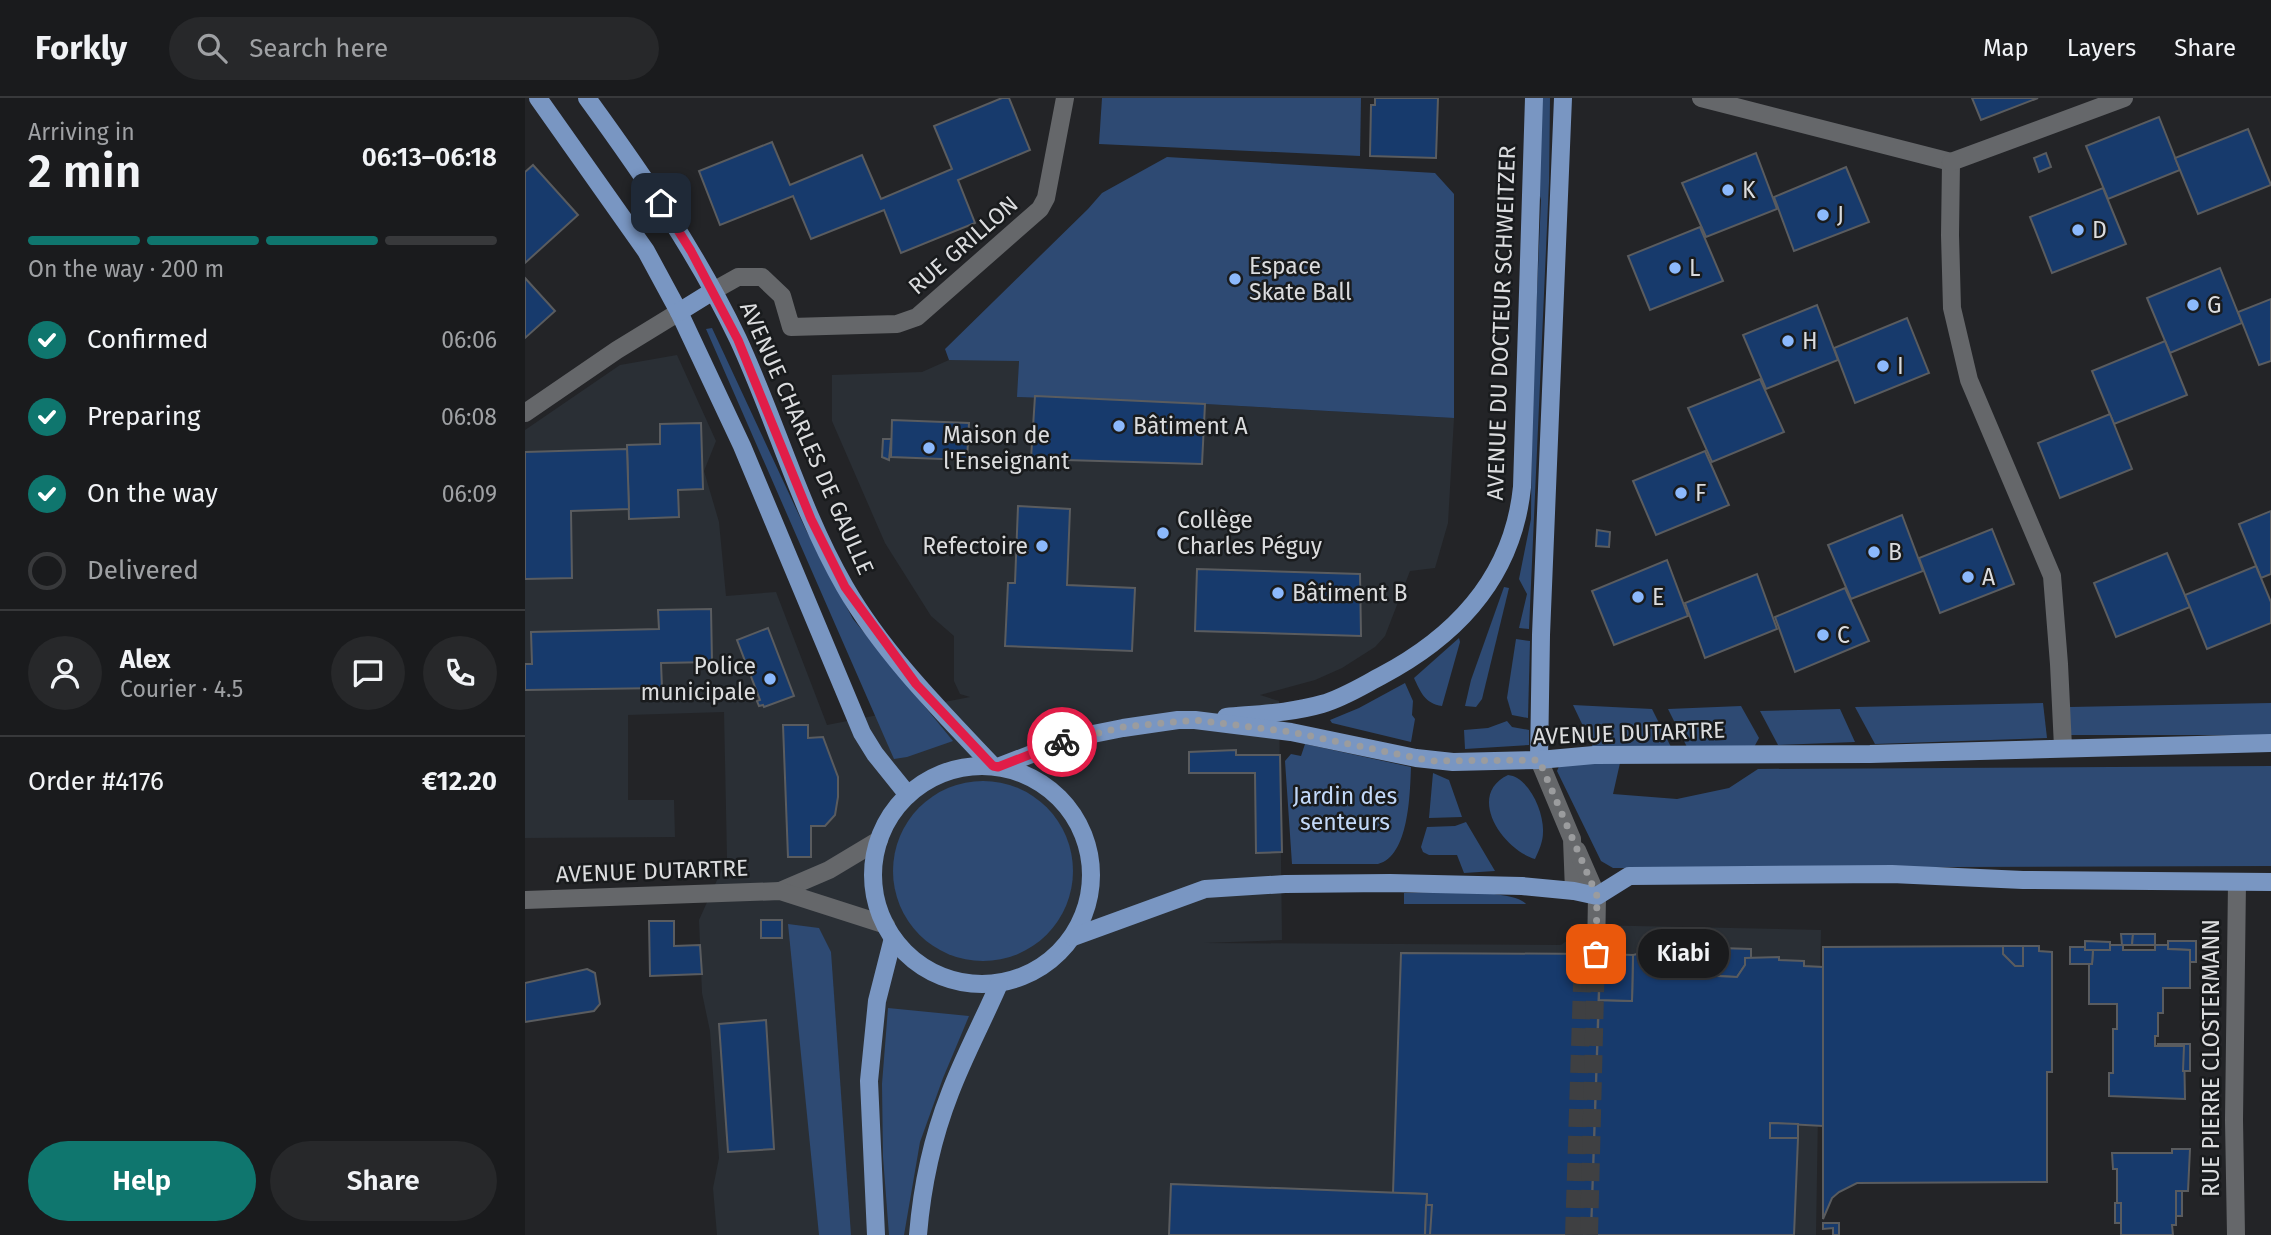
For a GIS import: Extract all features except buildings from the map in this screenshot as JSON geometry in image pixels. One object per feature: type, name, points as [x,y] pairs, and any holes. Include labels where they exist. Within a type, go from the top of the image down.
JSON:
[{"type":"main road","points":[[538,98],[646,251],[679,312],[742,446],[862,733],[908,795]]},
{"type":"main road","name":"AVENUE CHARLES DE GAULLE","points":[[587,98],[646,180],[713,291],[738,340],[811,519],[845,587],[916,684],[995,766]]},
{"type":"main road","name":"AVENUE DU DOCTEUR SCHWEITZER","points":[[1195,720],[1300,709],[1325,703],[1359,688],[1400,666],[1452,627],[1471,608],[1496,575],[1520,508],[1522,487],[1534,98]]},
{"type":"main road","points":[[1539,760],[1541,635],[1563,98]]},
{"type":"main road","name":"AVENUE CHARLES DE GAULLE","points":[[679,312],[713,291]]},
{"type":"main road","name":"AVENUE DUTARTRE","points":[[995,766],[1073,738],[1123,727],[1195,720],[1291,732],[1431,761],[1539,760],[1594,755],[1870,754],[2271,743]]},
{"type":"main road","points":[[995,766],[1028,776],[1055,793],[1075,817],[1088,846],[1092,877],[1087,909],[1073,937],[1061,952],[1024,976],[999,984],[975,984],[951,980],[909,957],[889,932],[877,905],[874,861],[879,840],[891,816],[908,795],[933,778],[962,768],[995,766]]},
{"type":"main road","points":[[1073,937],[1205,889],[1285,884],[1522,886],[1597,896],[1629,876],[1892,874],[2023,880],[2271,882]]},
{"type":"main road","points":[[876,1235],[869,1081],[877,1001],[889,932]]},
{"type":"main road","points":[[918,1235],[922,1196],[932,1147],[950,1092],[999,984]]},
{"type":"street","name":"RUE GRILLON","points":[[713,291],[738,277],[762,277],[782,296],[791,327],[897,324],[917,317],[1041,209],[1046,198],[1065,98]]},
{"type":"street","points":[[1702,98],[1951,162],[2124,98]]},
{"type":"street","points":[[1951,162],[1949,235],[1952,308],[1969,380],[2052,576],[2063,747]]},
{"type":"street","points":[[525,413],[617,350],[679,312]]},
{"type":"street","points":[[1539,760],[1597,896],[1589,954],[1578,935]]},
{"type":"street","points":[[1572,839],[1574,891]]},
{"type":"street","name":"AVENUE DUTARTRE","points":[[525,901],[780,891],[829,870],[879,840]]},
{"type":"street","name":"RUE PIERRE CLOSTERMANN","points":[[2236,1235],[2234,1107],[2237,882]]},
{"type":"street","name":"AVENUE DUTARTRE","points":[[780,891],[889,932]]},
{"type":"shaded area","points":[[677,355],[716,441],[704,471],[719,522],[726,596],[776,592],[827,725],[970,697],[960,694],[954,681],[954,636],[931,616],[885,543],[832,421],[832,375],[922,372],[949,360],[1019,360],[1018,397],[1454,418],[1448,523],[1435,568],[1410,571],[1385,636],[1375,647],[1342,668],[1315,680],[1260,695],[1279,701],[1282,940],[1204,943],[1561,945],[1588,925],[1821,930],[1816,1235],[717,1235],[713,1188],[719,1158],[710,1031],[702,993],[699,920],[727,858],[724,712],[628,715],[628,800],[674,800],[675,837],[525,838],[525,430],[620,365]]},
{"type":"green space","points":[[1102,98],[1361,98],[1360,156],[1099,144]]},
{"type":"green space","points":[[1540,98],[1550,98],[1549,182],[1529,629],[1519,628],[1527,594],[1519,579],[1531,519],[1532,406],[1541,200],[1538,189]]},
{"type":"green space","name":"Espace Skate Ball","points":[[1167,157],[1435,173],[1454,194],[1454,418],[1017,397],[1019,361],[949,360],[945,349],[1102,193]]},
{"type":"green space","points":[[712,328],[806,530],[853,619],[953,741],[894,759],[706,329]]},
{"type":"green space","points":[[1504,587],[1509,588],[1482,699],[1476,707],[1465,706],[1471,680]]},
{"type":"green space","points":[[1459,638],[1442,706],[1436,705],[1424,696],[1414,678]]},
{"type":"green space","points":[[1516,639],[1530,641],[1528,718],[1512,715],[1507,698]]},
{"type":"green space","points":[[1405,683],[1413,701],[1412,715],[1415,719],[1411,742],[1332,723],[1330,720],[1359,708]]},
{"type":"green space","points":[[2043,703],[2047,738],[1875,744],[1855,707]]},
{"type":"green space","points":[[2271,703],[2271,735],[2070,735],[2070,707]]},
{"type":"green space","points":[[1573,705],[1652,709],[1671,747],[1593,747]]},
{"type":"green space","points":[[1741,706],[1759,738],[1753,749],[1687,747],[1668,709]]},
{"type":"green space","points":[[1840,709],[1855,742],[1778,745],[1760,711]]},
{"type":"green space","points":[[1507,721],[1512,727],[1529,730],[1529,745],[1465,749],[1464,730],[1488,728]]},
{"type":"green space","name":"Jardin des senteurs","points":[[1305,744],[1411,767],[1406,823],[1396,849],[1388,859],[1378,864],[1292,864],[1285,761],[1291,754],[1301,756]]},
{"type":"green space","points":[[1620,763],[1613,794],[1677,799],[1729,788],[1758,769],[2271,766],[2271,866],[1613,868],[1601,861],[1557,771],[1560,764]]},
{"type":"green space","points":[[1433,773],[1449,780],[1462,817],[1429,818]]},
{"type":"green space","points":[[1508,775],[1516,777],[1529,789],[1541,815],[1543,836],[1535,859],[1511,844],[1493,821],[1489,808],[1490,795],[1496,784]]},
{"type":"green space","points":[[983,781],[1017,788],[1033,796],[1046,808],[1058,821],[1066,837],[1073,871],[1066,905],[1058,921],[1046,934],[1033,946],[1017,954],[983,961],[949,954],[933,946],[920,934],[908,921],[900,905],[893,871],[900,837],[908,821],[920,808],[933,796],[949,788]]},
{"type":"green space","points":[[1466,822],[1495,871],[1464,873],[1457,855],[1429,855],[1423,852],[1421,847],[1427,827],[1455,826]]},
{"type":"green space","points":[[1404,893],[1488,893],[1518,899],[1526,904],[1404,904]]},
{"type":"green space","points":[[788,924],[819,928],[831,952],[851,1235],[819,1235]]},
{"type":"green space","points":[[888,1008],[969,1016],[920,1142],[904,1235],[889,1235],[883,1157],[882,1084]]},
{"type":"tunnel","points":[[1574,1235],[1583,954]]},
{"type":"tunnel","points":[[1589,1235],[1596,954]]},
{"type":"way so far","points":[[1062,742],[1123,727],[1195,720],[1291,732],[1431,761],[1539,760],[1597,896],[1596,954]]},
{"type":"place","name":"K","points":[[1728,190]]},
{"type":"place","name":"J","points":[[1823,215]]},
{"type":"place","name":"D","points":[[2078,230]]},
{"type":"place","name":"L","points":[[1675,268]]},
{"type":"place","name":"Espace Skate Ball","points":[[1235,279]]},
{"type":"place","name":"G","points":[[2193,305]]},
{"type":"place","name":"H","points":[[1788,341]]},
{"type":"place","name":"I","points":[[1883,366]]},
{"type":"place","name":"Bâtiment A","points":[[1119,426]]},
{"type":"place","name":"Maison de l'Enseignant","points":[[929,448]]},
{"type":"place","name":"F","points":[[1681,493]]},
{"type":"place","name":"Collège Charles Péguy","points":[[1163,533]]},
{"type":"place","name":"Refectoire","points":[[1042,546]]},
{"type":"place","name":"B","points":[[1874,552]]},
{"type":"place","name":"A","points":[[1968,577]]},
{"type":"place","name":"Bâtiment B","points":[[1278,593]]},
{"type":"place","name":"E","points":[[1638,597]]},
{"type":"place","name":"C","points":[[1823,635]]},
{"type":"place","name":"Police municipale","points":[[770,679]]},
{"type":"place","name":"Kiabi","points":[[1596,954]]},
{"type":"route","points":[[661,203],[691,251],[738,340],[811,519],[845,587],[896,658],[916,684],[993,766],[998,767],[1062,742]]}]
